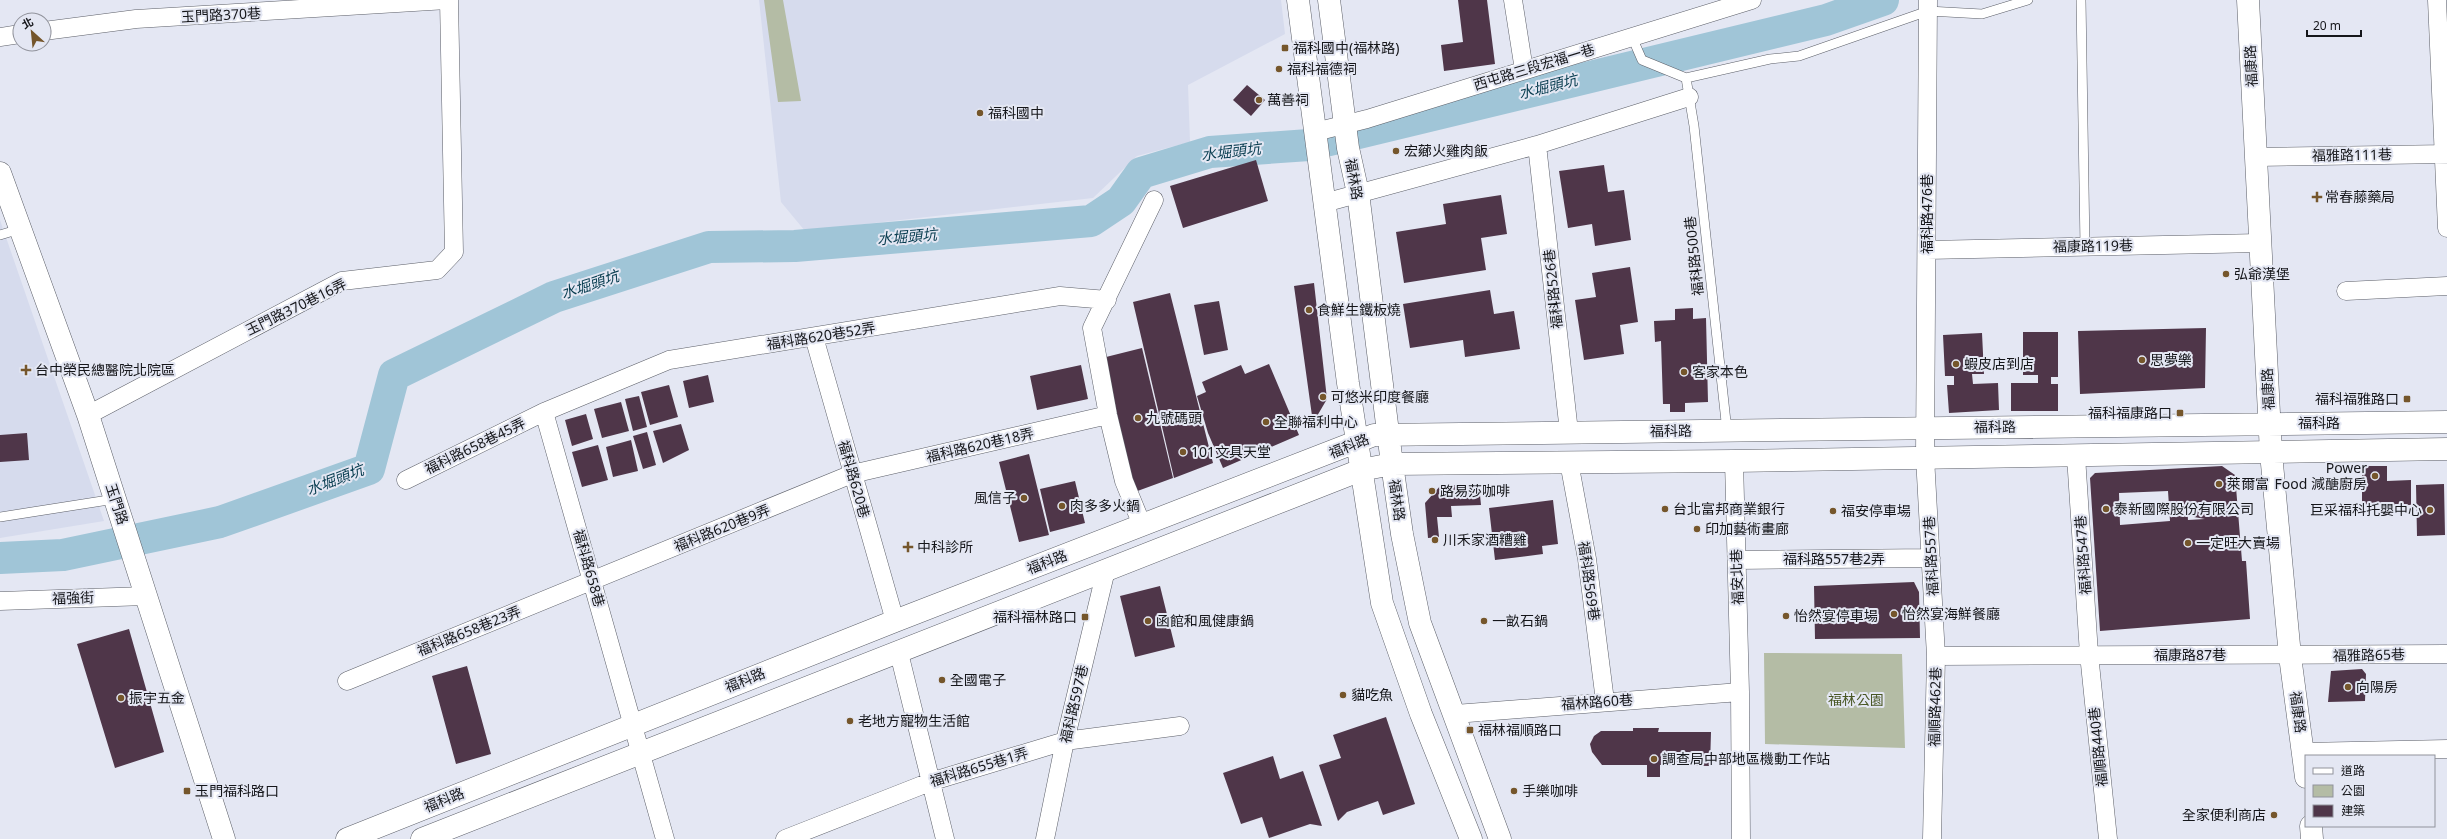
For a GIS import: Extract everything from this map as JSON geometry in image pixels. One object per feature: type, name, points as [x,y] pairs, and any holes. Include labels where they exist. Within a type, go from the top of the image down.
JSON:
[{"type":"street","name":"玉門路370巷","points":[[52,30],[136,20],[337,4],[448,0]]},
{"type":"street","name":"玉門路370巷16弄","points":[[88,416],[342,281],[437,270],[454,252],[448,0]]},
{"type":"street","points":[[1298,0],[1356,442],[1376,570],[1388,624],[1471,839]]},
{"type":"street","points":[[1329,0],[1345,124]]},
{"type":"street","points":[[1513,0],[1524,70]]},
{"type":"street","name":"西屯路三段宏福一巷","points":[[1315,132],[1632,37],[1725,4],[1752,0]]},
{"type":"street","name":"福康路","points":[[2248,0],[2271,453],[2290,656],[2305,764]]},
{"type":"street","points":[[2437,0],[2443,41],[2447,228]]},
{"type":"street","name":"福科路476巷","points":[[1925,457],[1928,5]]},
{"type":"street","points":[[0,37],[12,35]]},
{"type":"street","points":[[1324,203],[1537,145],[1689,97]]},
{"type":"street","name":"福林路","points":[[1345,124],[1348,148],[1358,193],[1388,435],[1402,534],[1420,623],[1455,714],[1500,839]]},
{"type":"street","name":"福科路526巷","points":[[1537,145],[1569,432]]},
{"type":"street","name":"福雅路111巷","points":[[2256,157],[2446,154]]},
{"type":"street","name":"玉門路","points":[[0,173],[10,232],[88,416],[224,839]]},
{"type":"street","points":[[1142,525],[1124,481],[1108,415],[1092,328],[1107,300],[1154,200]]},
{"type":"street","name":"福康路119巷","points":[[1926,250],[2260,243]]},
{"type":"street","points":[[2346,291],[2447,286]]},
{"type":"street","name":"福科路620巷52弄","points":[[544,412],[669,360],[1060,296],[1107,300]]},
{"type":"street","name":"福科路620巷","points":[[814,337],[895,621]]},
{"type":"street","name":"福科路658巷45弄","points":[[406,480],[544,412]]},
{"type":"street","name":"福科路658巷","points":[[544,412],[666,839]]},
{"type":"street","name":"福科路620巷18弄","points":[[852,474],[1108,415]]},
{"type":"street","name":"福科路","points":[[347,839],[895,621],[1374,435],[2447,422]]},
{"type":"street","name":"福科路","points":[[422,839],[641,752],[899,653],[1361,470],[1392,464],[1734,461],[2447,449]]},
{"type":"street","name":"福科路547巷","points":[[2076,456],[2089,654]]},
{"type":"street","name":"福科路557巷","points":[[1925,457],[1936,656]]},
{"type":"street","name":"福安北巷","points":[[1734,461],[1740,692],[1741,839]]},
{"type":"street","name":"福科路569巷","points":[[1569,462],[1587,559],[1605,701]]},
{"type":"street","name":"福科路620巷9弄","points":[[592,581],[852,474]]},
{"type":"street","name":"福科路557巷2弄","points":[[1737,560],[1930,558]]},
{"type":"street","name":"福科路597巷","points":[[1045,839],[1065,741],[1106,570]]},
{"type":"street","name":"福科路658巷23弄","points":[[347,681],[592,581]]},
{"type":"street","name":"福強街","points":[[0,601],[146,596]]},
{"type":"street","points":[[899,653],[945,839]]},
{"type":"street","name":"福康路87巷","points":[[2089,654],[2290,656]]},
{"type":"street","name":"福順路462巷","points":[[1932,839],[1936,656],[2089,654]]},
{"type":"street","name":"福順路440巷","points":[[2089,654],[2108,839]]},
{"type":"street","name":"福雅路65巷","points":[[2290,656],[2447,654]]},
{"type":"street","name":"福林路60巷","points":[[1455,714],[1605,701],[1740,692]]},
{"type":"street","name":"福科路655巷1弄","points":[[785,839],[930,782],[1065,741],[1180,726]]},
{"type":"street","points":[[2304,752],[2447,749]]},
{"type":"street","points":[[2311,827],[2312,839]]},
{"type":"lane","points":[[1632,37],[1642,60],[1686,78],[1770,59],[1799,56],[1928,5],[1982,14],[2028,0]]},
{"type":"lane","points":[[2080,0],[2085,247]]},
{"type":"lane","name":"福科路500巷","points":[[1686,78],[1694,126],[1727,431]]},
{"type":"lane","points":[[0,517],[118,507]]},
{"type":"shaded area","name":"福科國中","points":[[759,0],[1281,0],[1285,34],[1188,85],[1190,142],[1137,156],[1093,198],[805,231],[781,202]]},
{"type":"shaded area","name":"台中榮民總醫院北院區","points":[[0,220],[104,521],[0,538]]},
{"type":"green space","points":[[764,0],[783,0],[801,101],[778,102]]},
{"type":"green space","name":"福林公園","points":[[1764,653],[1902,654],[1905,748],[1765,744]]},
{"type":"building","points":[[1458,0],[1487,0],[1495,64],[1444,71],[1441,45],[1463,42]]},
{"type":"building","points":[[1247,85],[1265,100],[1251,116],[1233,100]]},
{"type":"building","points":[[1256,160],[1268,201],[1183,228],[1170,186]]},
{"type":"building","points":[[1604,165],[1608,192],[1624,190],[1631,240],[1595,246],[1592,224],[1568,228],[1559,171]]},
{"type":"building","points":[[1501,195],[1507,234],[1481,238],[1486,270],[1404,283],[1396,232],[1446,224],[1443,204]]},
{"type":"building","points":[[1630,267],[1638,322],[1620,325],[1624,354],[1584,360],[1575,300],[1596,297],[1592,273]]},
{"type":"building","points":[[1314,283],[1327,399],[1313,423],[1294,286]]},
{"type":"building","points":[[1490,290],[1494,314],[1514,311],[1520,349],[1465,357],[1463,340],[1410,348],[1403,304]]},
{"type":"building","points":[[1170,293],[1213,463],[1174,478],[1133,302]]},
{"type":"building","points":[[1219,301],[1228,350],[1204,355],[1194,305]]},
{"type":"building","name":"客家本色","points":[[1693,308],[1693,319],[1706,318],[1708,402],[1685,403],[1685,412],[1670,412],[1670,404],[1663,404],[1661,341],[1655,342],[1654,321],[1675,320],[1675,309]]},
{"type":"building","name":"思夢樂","points":[[2206,328],[2205,388],[2080,394],[2078,331]]},
{"type":"building","points":[[2023,332],[2058,332],[2058,377],[2051,377],[2051,384],[2058,384],[2058,411],[2011,411],[2011,383],[2038,383],[2038,375],[2023,375]]},
{"type":"building","points":[[1982,333],[1984,374],[1972,374],[1973,384],[1998,383],[1999,410],[1949,413],[1947,385],[1954,385],[1954,376],[1945,376],[1943,335]]},
{"type":"building","name":"九號碼頭","points":[[1142,348],[1173,478],[1132,493],[1106,357]]},
{"type":"building","points":[[1269,364],[1299,435],[1223,468],[1208,433],[1197,396],[1206,392],[1202,382],[1241,365],[1245,374]]},
{"type":"building","points":[[1081,365],[1088,399],[1037,410],[1030,376]]},
{"type":"building","points":[[708,375],[714,402],[689,408],[683,381]]},
{"type":"building","points":[[669,385],[678,417],[650,425],[641,392]]},
{"type":"building","points":[[639,396],[647,427],[633,431],[625,399]]},
{"type":"building","points":[[621,402],[629,431],[602,438],[594,409]]},
{"type":"building","points":[[586,414],[593,439],[572,446],[565,420]]},
{"type":"building","points":[[681,424],[689,450],[663,463],[653,431]]},
{"type":"building","points":[[647,432],[656,465],[643,469],[633,436]]},
{"type":"building","points":[[27,433],[29,460],[0,462],[0,435]]},
{"type":"building","points":[[631,440],[638,471],[613,477],[606,447]]},
{"type":"building","points":[[598,445],[608,480],[582,487],[572,452]]},
{"type":"building","name":"風信子","points":[[1029,454],[1049,535],[1019,542],[999,462]]},
{"type":"building","points":[[2222,466],[2235,475],[2242,561],[2246,561],[2250,619],[2100,631],[2090,478],[2095,473]],"holes":[[[2168,491],[2170,521],[2120,525],[2119,493]],[[2187,503],[2194,517],[2205,519],[2188,520]]]},
{"type":"building","points":[[2362,466],[2387,466],[2387,481],[2411,480],[2411,505],[2362,505]]},
{"type":"building","name":"肉多多火鍋","points":[[1075,481],[1085,523],[1050,532],[1040,489]]},
{"type":"building","name":"巨采福科托嬰中心","points":[[2444,484],[2445,535],[2417,536],[2416,485]]},
{"type":"building","points":[[1441,485],[1479,485],[1481,505],[1451,506],[1452,517],[1437,517],[1439,537],[1428,538],[1425,503]]},
{"type":"building","points":[[1553,500],[1558,544],[1542,546],[1543,554],[1495,560],[1489,508]]},
{"type":"building","points":[[1914,582],[1919,592],[1920,638],[1815,639],[1814,586]]},
{"type":"building","name":"函館和風健康鍋","points":[[1160,586],[1175,647],[1135,657],[1120,596]]},
{"type":"building","name":"振宇五金","points":[[129,629],[164,752],[115,768],[77,644]]},
{"type":"building","points":[[467,666],[491,754],[456,764],[432,676]]},
{"type":"building","name":"向陽房","points":[[2362,669],[2366,674],[2365,701],[2328,702],[2331,671]]},
{"type":"building","points":[[1386,717],[1415,804],[1383,815],[1378,801],[1347,812],[1338,821],[1319,765],[1341,758],[1333,735]]},
{"type":"building","name":"調查局中部地區機動工作站","points":[[1633,728],[1659,728],[1658,732],[1711,732],[1710,766],[1660,765],[1660,777],[1647,777],[1647,765],[1602,765],[1592,752],[1590,744],[1594,736],[1601,731],[1633,731]]},
{"type":"building","points":[[1273,756],[1280,779],[1303,771],[1322,826],[1310,824],[1269,838],[1262,817],[1241,824],[1223,773]]},
{"type":"waterway","name":"水堀頭坑","points":[[0,558],[63,555],[220,522],[369,469],[394,375],[554,297],[709,247],[795,246],[1091,221],[1121,201],[1141,173],[1210,152],[1309,145],[1826,20],[1883,0]]},
{"type":"place","name":"福科國中(福林路)","points":[[1285,48]]},
{"type":"place","name":"福科福德祠","points":[[1279,69]]},
{"type":"place","name":"萬善祠","points":[[1259,100]]},
{"type":"place","name":"福科國中","points":[[980,113]]},
{"type":"place","name":"宏薌火雞肉飯","points":[[1396,151]]},
{"type":"place","name":"常春藤藥局","points":[[2317,197]]},
{"type":"place","name":"弘爺漢堡","points":[[2226,274]]},
{"type":"place","name":"食鮮生鐵板燒","points":[[1309,310]]},
{"type":"place","name":"思夢樂","points":[[2142,360]]},
{"type":"place","name":"蝦皮店到店","points":[[1956,364]]},
{"type":"place","name":"台中榮民總醫院北院區","points":[[26,370]]},
{"type":"place","name":"客家本色","points":[[1684,372]]},
{"type":"place","name":"可悠米印度餐廳","points":[[1323,397]]},
{"type":"place","name":"福科福雅路口","points":[[2407,399]]},
{"type":"place","name":"福科福康路口","points":[[2180,413]]},
{"type":"place","name":"九號碼頭","points":[[1138,418]]},
{"type":"place","name":"全聯福利中心","points":[[1266,422]]},
{"type":"place","name":"101文具天堂","points":[[1183,452]]},
{"type":"place","name":"Power Food 減醣廚房","points":[[2375,476]]},
{"type":"place","name":"萊爾富","points":[[2219,484]]},
{"type":"place","name":"路易莎咖啡","points":[[1432,491]]},
{"type":"place","name":"風信子","points":[[1024,498]]},
{"type":"place","name":"肉多多火鍋","points":[[1062,506]]},
{"type":"place","name":"台北富邦商業銀行","points":[[1665,509]]},
{"type":"place","name":"泰新國際股份有限公司","points":[[2106,509]]},
{"type":"place","name":"巨采福科托嬰中心","points":[[2430,510]]},
{"type":"place","name":"福安停車場","points":[[1833,511]]},
{"type":"place","name":"印加藝術畫廊","points":[[1697,529]]},
{"type":"place","name":"川禾家酒糟雞","points":[[1435,540]]},
{"type":"place","name":"一定旺大賣場","points":[[2188,543]]},
{"type":"place","name":"中科診所","points":[[908,547]]},
{"type":"place","name":"怡然宴海鮮餐廳","points":[[1894,614]]},
{"type":"place","name":"怡然宴停車場","points":[[1786,616]]},
{"type":"place","name":"福科福林路口","points":[[1085,617]]},
{"type":"place","name":"函館和風健康鍋","points":[[1148,621]]},
{"type":"place","name":"一畝石鍋","points":[[1484,621]]},
{"type":"place","name":"全國電子","points":[[942,680]]},
{"type":"place","name":"向陽房","points":[[2348,687]]},
{"type":"place","name":"貓吃魚","points":[[1343,695]]},
{"type":"place","name":"振宇五金","points":[[121,698]]},
{"type":"place","name":"老地方寵物生活館","points":[[850,721]]},
{"type":"place","name":"福林福順路口","points":[[1470,730]]},
{"type":"place","name":"調查局中部地區機動工作站","points":[[1654,759]]},
{"type":"place","name":"玉門福科路口","points":[[187,791]]},
{"type":"place","name":"手樂咖啡","points":[[1514,791]]},
{"type":"place","name":"全家便利商店","points":[[2274,815]]}]
